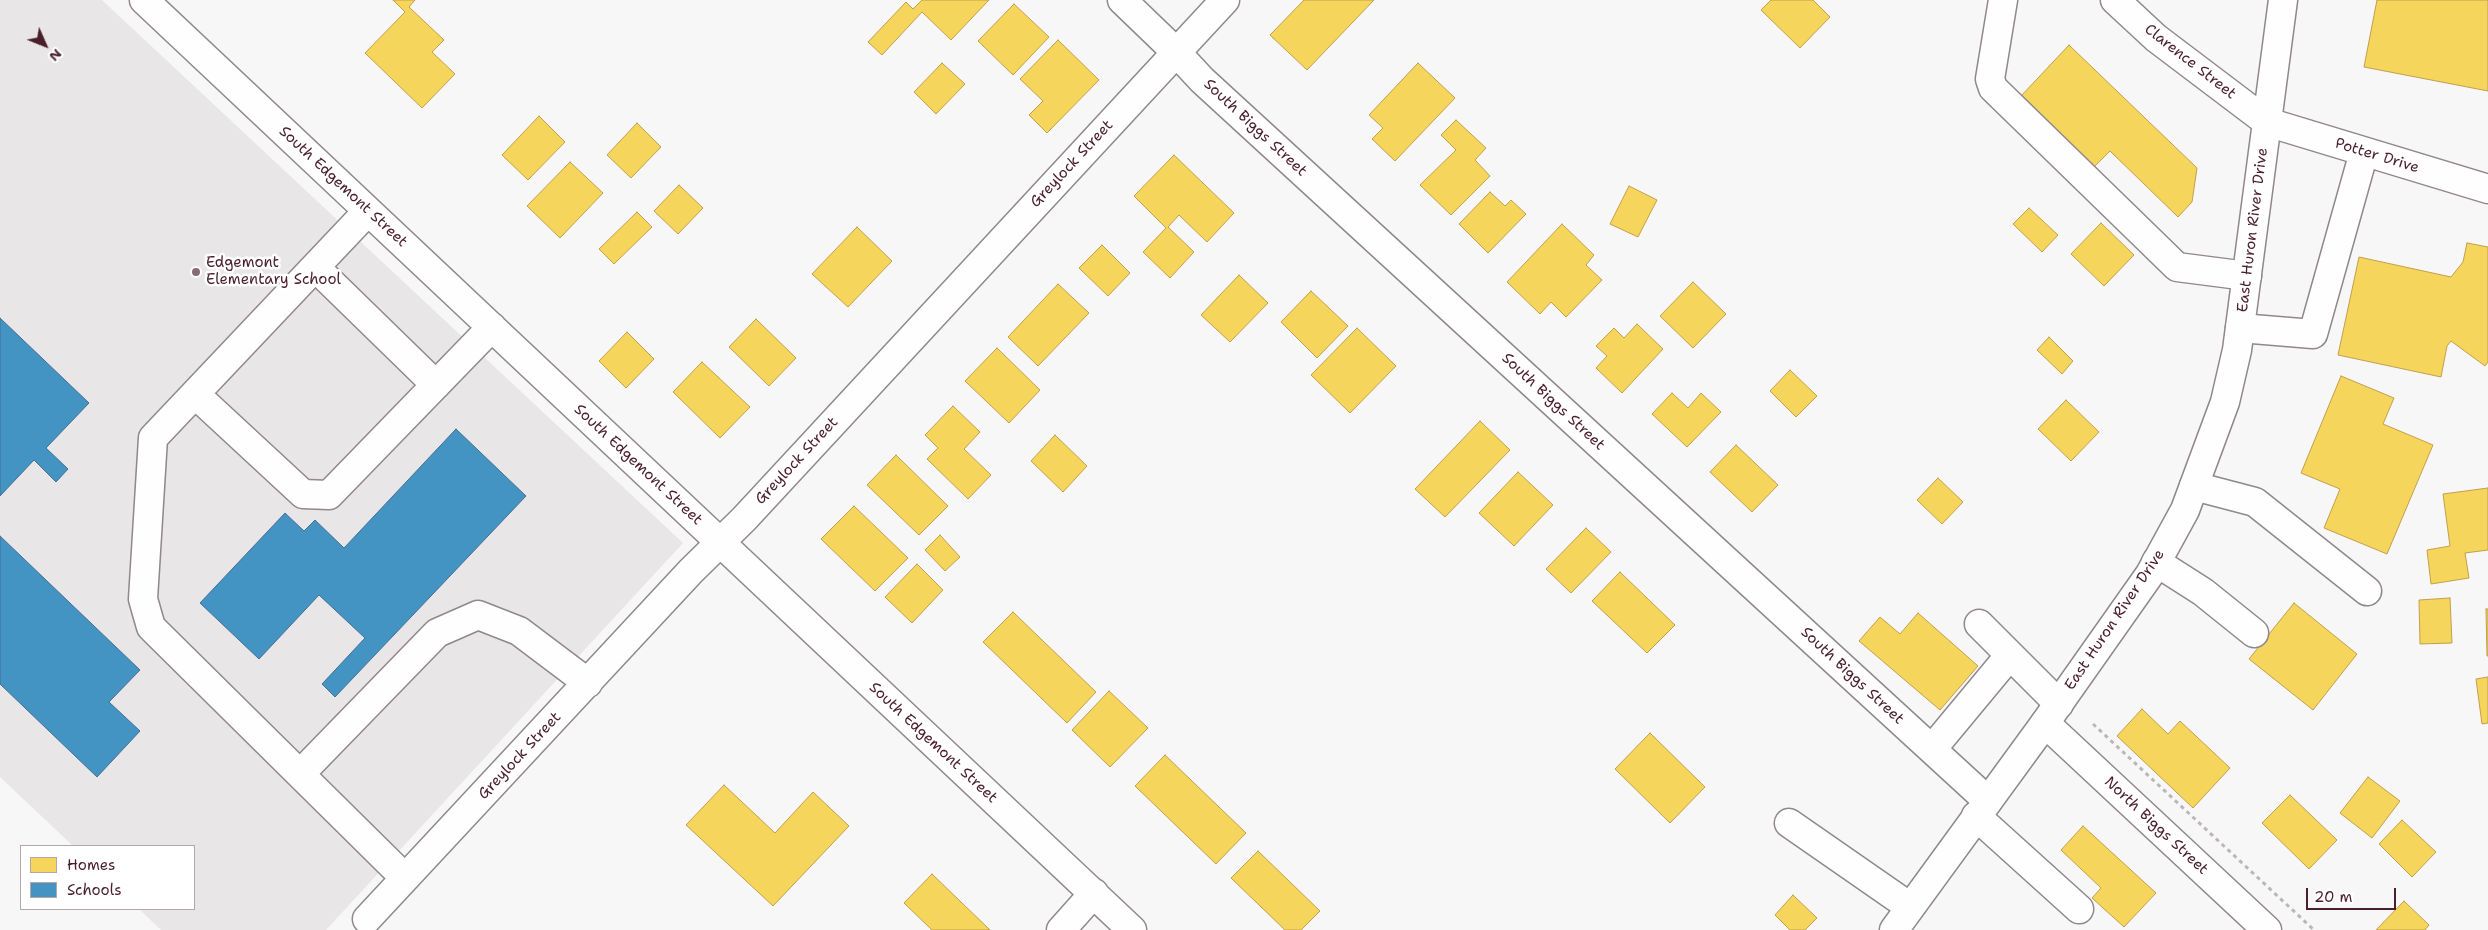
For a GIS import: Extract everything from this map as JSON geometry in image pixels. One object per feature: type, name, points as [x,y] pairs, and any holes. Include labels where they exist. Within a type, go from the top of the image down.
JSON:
[{"type":"street","name":"South Edgemont Street","points":[[144,0],[1132,930]]},
{"type":"street","name":"South Biggs Street","points":[[1122,0],[1202,80],[1932,749],[1982,808],[2080,909]]},
{"type":"street","name":"Greylock Street","points":[[367,920],[691,571],[721,543],[1225,0]]},
{"type":"street","points":[[2003,0],[1990,79],[1993,88],[2177,266],[2247,276]]},
{"type":"street","name":"Clarence Street","points":[[2115,0],[2156,38],[2267,122]]},
{"type":"street","name":"East Huron River Drive","points":[[1894,930],[2052,714],[2156,562],[2185,510],[2224,402],[2240,328],[2283,0]]},
{"type":"street","name":"Potter Drive","points":[[2267,122],[2488,190]]},
{"type":"street","points":[[2240,328],[2313,334],[2364,152]]},
{"type":"street","points":[[368,211],[153,438],[143,599],[151,626],[405,878]]},
{"type":"street","points":[[315,267],[436,385]]},
{"type":"street","points":[[195,394],[303,494],[329,495],[492,327]]},
{"type":"street","points":[[2194,486],[2255,502],[2366,591]]},
{"type":"street","points":[[2156,562],[2203,592],[2254,633]]},
{"type":"street","points":[[300,774],[437,632],[478,615],[519,631],[588,683]]},
{"type":"street","name":"North Biggs Street","points":[[1979,624],[2010,656],[2052,714],[2267,930]]},
{"type":"street","points":[[1932,749],[2010,656]]},
{"type":"street","points":[[1789,823],[1910,907]]},
{"type":"street","points":[[1062,930],[1094,893]]},
{"type":"path","points":[[2090,722],[2314,930]]},
{"type":"shaded area","name":"Edgemont Elementary School","points":[[0,0],[102,0],[683,543],[326,930],[161,930],[140,910],[195,910],[195,845],[72,845],[0,777]]},
{"type":"building: Homes","points":[[393,0],[415,0],[409,7],[444,40],[432,52],[455,74],[422,108],[365,53],[405,12]]},
{"type":"building: Homes","points":[[922,0],[989,0],[951,40],[922,12],[882,55],[868,42],[906,2],[913,9]]},
{"type":"building: Homes","points":[[1304,0],[1374,0],[1307,70],[1270,35]]},
{"type":"building: Homes","points":[[1771,0],[1813,0],[1830,17],[1800,48],[1761,10]]},
{"type":"building: Homes","points":[[2377,0],[2488,0],[2488,91],[2364,67]]},
{"type":"building: Homes","points":[[1014,4],[1049,37],[1013,75],[978,41]]},
{"type":"building: Homes","points":[[1058,40],[1099,80],[1047,133],[1029,115],[1043,101],[1020,79]]},
{"type":"building: Homes","points":[[2069,45],[2197,168],[2192,202],[2178,217],[2110,151],[2094,167],[2021,96]]},
{"type":"building: Homes","points":[[942,63],[965,84],[936,114],[914,92]]},
{"type":"building: Homes","points":[[1418,63],[1455,98],[1395,161],[1372,139],[1383,128],[1369,115]]},
{"type":"building: Homes","points":[[539,116],[565,142],[528,180],[502,155]]},
{"type":"building: Homes","points":[[1456,120],[1486,148],[1475,160],[1490,176],[1451,215],[1420,185],[1456,150],[1441,135]]},
{"type":"building: Homes","points":[[637,123],[661,147],[631,178],[607,155]]},
{"type":"building: Homes","points":[[1174,155],[1234,213],[1207,242],[1179,215],[1168,227],[1194,252],[1170,278],[1143,252],[1166,228],[1134,196]]},
{"type":"building: Homes","points":[[570,162],[603,193],[560,238],[527,206]]},
{"type":"building: Homes","points":[[679,185],[703,208],[678,234],[654,211]]},
{"type":"building: Homes","points":[[1629,186],[1657,200],[1638,237],[1610,224]]},
{"type":"building: Homes","points":[[1490,192],[1505,206],[1511,200],[1526,214],[1488,253],[1459,224]]},
{"type":"building: Homes","points":[[2029,208],[2058,235],[2042,252],[2013,224]]},
{"type":"building: Homes","points":[[637,212],[652,227],[614,264],[599,249]]},
{"type":"building: Homes","points":[[2101,223],[2134,255],[2104,286],[2071,254]]},
{"type":"building: Homes","points":[[1562,224],[1594,255],[1586,265],[1602,280],[1566,317],[1551,302],[1540,314],[1507,282]]},
{"type":"building: Homes","points":[[857,227],[892,261],[848,307],[812,274]]},
{"type":"building: Homes","points":[[2467,243],[2488,247],[2488,362],[2485,366],[2451,341],[2447,346],[2441,377],[2338,355],[2359,257],[2451,277],[2463,262]]},
{"type":"building: Homes","points":[[1102,245],[1130,273],[1108,296],[1079,268]]},
{"type":"building: Homes","points":[[1239,275],[1268,303],[1230,342],[1201,315]]},
{"type":"building: Homes","points":[[1693,282],[1726,314],[1693,348],[1660,316]]},
{"type":"building: Homes","points":[[1058,284],[1089,313],[1038,366],[1008,337]]},
{"type":"building: Homes","points":[[1311,291],[1348,326],[1317,358],[1281,322]]},
{"type":"building: Homes","points":[[756,319],[796,358],[769,386],[729,347]]},
{"type":"building: Homes","points":[[1637,324],[1663,349],[1622,393],[1596,368],[1607,356],[1596,346],[1614,328],[1624,338]]},
{"type":"building: Homes","points":[[1357,328],[1396,366],[1350,413],[1311,375]]},
{"type":"building: Homes","points":[[627,332],[654,359],[626,388],[599,361]]},
{"type":"building: Homes","points":[[2049,337],[2073,361],[2062,374],[2037,350]]},
{"type":"building: Homes","points":[[997,348],[1040,390],[1009,423],[965,381]]},
{"type":"building: Homes","points":[[702,362],[750,407],[720,438],[673,392]]},
{"type":"building: Homes","points":[[1790,370],[1817,396],[1796,417],[1770,391]]},
{"type":"building: Homes","points":[[2341,376],[2394,398],[2383,424],[2433,445],[2387,554],[2324,528],[2340,489],[2301,473]]},
{"type":"building: Homes","points":[[1672,393],[1688,408],[1701,393],[1721,412],[1687,447],[1652,414]]},
{"type":"building: Homes","points":[[2066,400],[2099,432],[2071,461],[2038,429]]},
{"type":"building: Homes","points":[[953,406],[980,432],[964,449],[991,475],[968,499],[927,459],[938,448],[925,435]]},
{"type":"building: Homes","points":[[1480,421],[1510,450],[1445,517],[1415,489]]},
{"type":"building: Homes","points":[[1055,435],[1087,466],[1063,492],[1031,461]]},
{"type":"building: Homes","points":[[1736,445],[1778,485],[1752,512],[1710,472]]},
{"type":"building: Homes","points":[[896,455],[948,506],[919,535],[867,485]]},
{"type":"building: Homes","points":[[1518,472],[1553,505],[1514,546],[1479,513]]},
{"type":"building: Homes","points":[[1938,478],[1963,502],[1942,524],[1917,500]]},
{"type":"building: Homes","points":[[2488,488],[2488,550],[2465,553],[2469,578],[2431,584],[2427,550],[2450,546],[2443,494]]},
{"type":"building: Homes","points":[[854,506],[908,558],[875,591],[821,539]]},
{"type":"building: Homes","points":[[1586,528],[1611,552],[1571,593],[1546,569]]},
{"type":"building: Homes","points":[[940,535],[960,557],[945,571],[925,550]]},
{"type":"building: Homes","points":[[917,564],[943,590],[912,623],[885,597]]},
{"type":"building: Homes","points":[[1620,572],[1675,625],[1647,653],[1592,601]]},
{"type":"building: Homes","points":[[2450,598],[2452,643],[2420,644],[2419,600]]},
{"type":"building: Homes","points":[[2294,603],[2357,654],[2313,710],[2249,659]]},
{"type":"building: Homes","points":[[2486,609],[2488,609],[2488,656],[2487,656]]},
{"type":"building: Homes","points":[[1013,612],[1096,692],[1067,723],[983,642]]},
{"type":"building: Homes","points":[[1918,613],[1978,666],[1940,710],[1859,641],[1880,617],[1900,634]]},
{"type":"building: Homes","points":[[2488,677],[2488,723],[2482,724],[2476,679]]},
{"type":"building: Homes","points":[[1109,691],[1148,728],[1110,767],[1072,730]]},
{"type":"building: Homes","points":[[2142,709],[2168,734],[2180,721],[2230,768],[2193,808],[2117,736]]},
{"type":"building: Homes","points":[[1650,733],[1705,787],[1670,823],[1615,769]]},
{"type":"building: Homes","points":[[1165,755],[1246,833],[1216,864],[1135,786]]},
{"type":"building: Homes","points":[[2368,777],[2400,801],[2372,838],[2340,813]]},
{"type":"building: Homes","points":[[724,785],[775,833],[813,792],[849,826],[773,906],[686,825]]},
{"type":"building: Homes","points":[[2290,795],[2337,840],[2309,869],[2262,823]]},
{"type":"building: Homes","points":[[2402,820],[2436,852],[2412,877],[2379,844]]},
{"type":"building: Homes","points":[[2083,826],[2156,893],[2124,927],[2092,898],[2101,888],[2061,850]]},
{"type":"building: Homes","points":[[1258,851],[1320,911],[1301,930],[1285,930],[1231,878]]},
{"type":"building: Homes","points":[[932,874],[990,930],[932,930],[904,903]]},
{"type":"building: Homes","points":[[1793,895],[1817,918],[1805,930],[1790,930],[1775,915]]},
{"type":"building: Homes","points":[[2404,901],[2429,925],[2425,930],[2376,930]]},
{"type":"building: Schools","points":[[0,318],[89,403],[46,448],[68,469],[56,482],[34,460],[0,496]]},
{"type":"building: Schools","points":[[456,429],[526,496],[335,697],[322,684],[365,638],[319,595],[259,659],[200,603],[285,513],[304,531],[315,520],[344,548]]},
{"type":"building: Schools","points":[[0,536],[140,670],[109,702],[140,731],[97,777],[0,684]]},
{"type":"place","name":"Edgemont Elementary School","points":[[196,272]]}]
